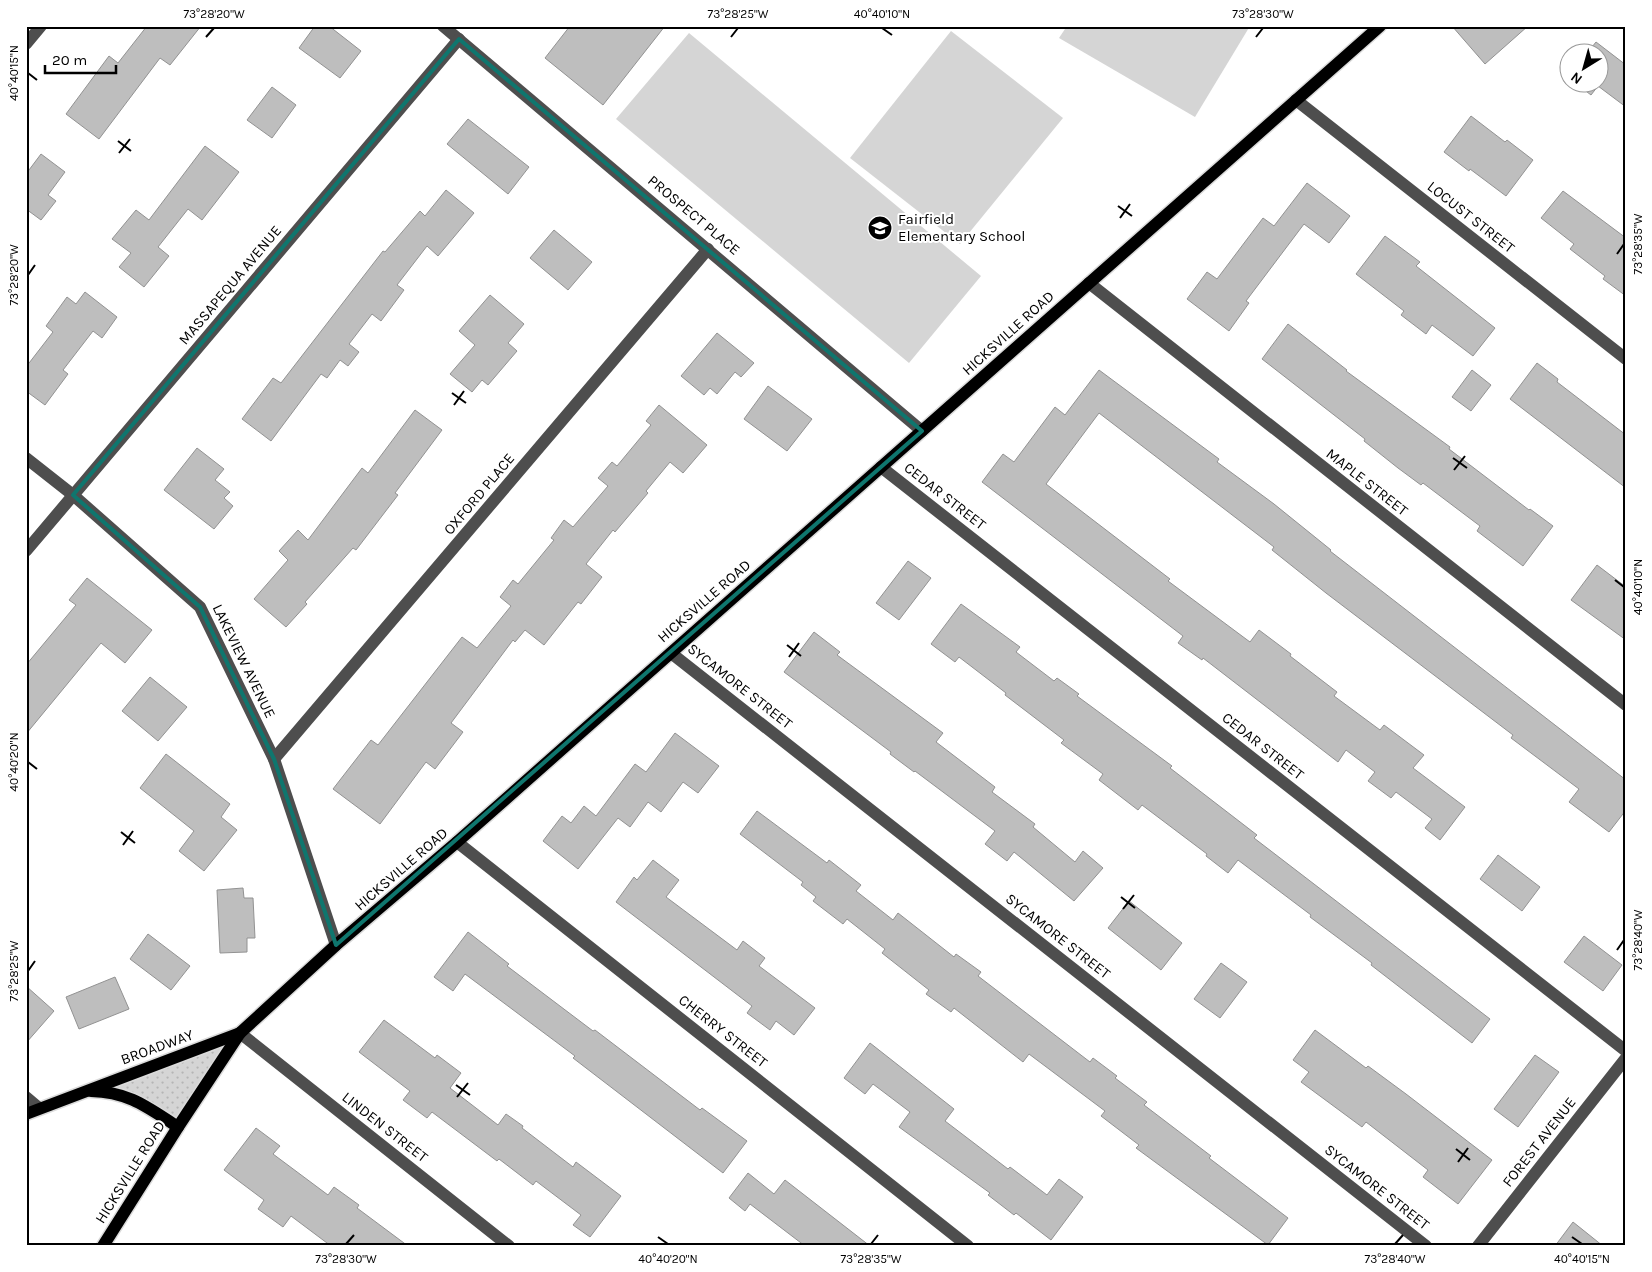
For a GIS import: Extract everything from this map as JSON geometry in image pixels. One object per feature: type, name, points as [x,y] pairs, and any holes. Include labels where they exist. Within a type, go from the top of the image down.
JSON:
[{"type":"main road","name":"HICKSVILLE ROAD","points":[[104,1246],[178,1127],[240,1034],[336,945],[457,842],[1380,26]]},
{"type":"main road","name":"BROADWAY","points":[[26,1114],[240,1034]]},
{"type":"main road","name":"BROADWAY","points":[[86,1091],[124,1095],[140,1102],[178,1127]]},
{"type":"street","points":[[26,44],[41,26]]},
{"type":"street","name":"PROSPECT PLACE","points":[[443,26],[922,430]]},
{"type":"street","name":"MASSAPEQUA AVENUE","points":[[26,551],[459,39]]},
{"type":"street","name":"LOCUST STREET","points":[[1296,100],[1626,359]]},
{"type":"street","name":"OXFORD PLACE","points":[[274,759],[708,249]]},
{"type":"street","name":"MAPLE STREET","points":[[1089,284],[1626,705]]},
{"type":"street","name":"LAKEVIEW AVENUE","points":[[26,458],[74,495],[200,607],[274,759],[336,945]]},
{"type":"street","name":"CEDAR STREET","points":[[881,467],[1626,1051]]},
{"type":"street","name":"SYCAMORE STREET","points":[[671,653],[1426,1246]]},
{"type":"street","name":"CHERRY STREET","points":[[457,842],[968,1246]]},
{"type":"street","name":"LINDEN STREET","points":[[240,1034],[509,1246]]},
{"type":"street","name":"FOREST AVENUE","points":[[1478,1246],[1626,1058]]},
{"type":"street","points":[[26,1097],[39,1108]]},
{"type":"highlighted area","points":[[459,39],[922,431],[336,945],[274,759],[200,607],[73,495]]},
{"type":"shaded area","points":[[1067,26],[1250,26],[1195,117],[1059,38]]},
{"type":"shaded area","points":[[951,31],[1063,118],[960,244],[850,158]]},
{"type":"shaded area","points":[[689,33],[981,276],[909,363],[616,119]]},
{"type":"shaded area","points":[[231,1040],[176,1120],[109,1086]]},
{"type":"building","points":[[147,26],[201,26],[170,65],[160,58],[99,139],[66,114],[109,56],[118,63]]},
{"type":"building","points":[[315,26],[329,26],[361,51],[340,78],[299,48]]},
{"type":"building","points":[[570,26],[665,26],[603,105],[545,58]]},
{"type":"building","points":[[1452,26],[1528,26],[1485,64]]},
{"type":"building","points":[[1610,53],[1626,65],[1626,107],[1606,92],[1610,92]]},
{"type":"building","points":[[272,87],[296,105],[272,138],[247,120]]},
{"type":"building","points":[[1471,116],[1505,142],[1507,140],[1533,160],[1506,196],[1444,152]]},
{"type":"building","points":[[468,119],[529,167],[508,194],[447,144]]},
{"type":"building","points":[[205,146],[239,172],[202,220],[188,209],[158,247],[169,256],[144,287],[119,267],[131,253],[112,239],[136,210],[149,220]]},
{"type":"building","points":[[41,154],[65,172],[48,195],[56,201],[41,220],[26,209],[26,174]]},
{"type":"building","points":[[1307,183],[1350,216],[1329,243],[1304,224],[1246,301],[1249,303],[1229,331],[1187,299],[1207,272],[1217,279],[1263,218],[1274,226]]},
{"type":"building","points":[[446,190],[474,213],[438,256],[427,246],[397,285],[404,290],[381,321],[372,314],[349,344],[359,352],[348,366],[340,360],[327,378],[321,374],[271,441],[242,419],[273,378],[281,383],[383,251],[385,252],[420,211],[425,216]]},
{"type":"building","points":[[1563,191],[1626,238],[1626,296],[1603,279],[1605,276],[1570,249],[1574,244],[1541,218]]},
{"type":"building","points":[[554,230],[592,262],[568,290],[530,258]]},
{"type":"building","points":[[1385,236],[1420,262],[1416,266],[1495,328],[1473,356],[1432,325],[1426,334],[1401,315],[1404,311],[1356,274]]},
{"type":"building","points":[[85,292],[117,317],[102,338],[93,331],[63,370],[68,374],[45,405],[26,391],[26,367],[53,332],[46,326],[67,297],[76,304]]},
{"type":"building","points":[[490,295],[524,324],[508,343],[517,351],[488,385],[482,380],[472,392],[450,374],[475,345],[459,331]]},
{"type":"building","points":[[1288,324],[1346,371],[1450,447],[1449,449],[1529,510],[1553,526],[1523,566],[1477,531],[1480,526],[1423,483],[1421,485],[1398,468],[1364,441],[1365,439],[1262,359]]},
{"type":"building","points":[[717,333],[754,363],[741,377],[735,372],[717,394],[710,388],[704,395],[681,376]]},
{"type":"building","points":[[1537,363],[1558,379],[1557,382],[1626,435],[1626,488],[1510,399]]},
{"type":"building","points":[[1099,370],[1219,459],[1217,462],[1274,504],[1330,551],[1626,780],[1626,810],[1609,832],[1569,802],[1579,789],[1511,738],[1513,735],[1326,593],[1272,550],[1274,547],[1099,413],[1046,484],[1170,579],[1168,581],[1250,642],[1259,630],[1337,692],[1334,696],[1380,730],[1384,725],[1424,755],[1413,768],[1465,807],[1440,840],[1425,828],[1432,819],[1396,792],[1391,798],[1368,781],[1375,772],[1346,750],[1338,762],[1203,658],[1202,660],[1178,643],[1183,636],[982,482],[1003,454],[1014,462],[1055,407],[1065,415]]},
{"type":"building","points":[[1472,370],[1491,385],[1471,411],[1452,397]]},
{"type":"building","points":[[768,386],[812,419],[787,451],[744,419]]},
{"type":"building","points":[[659,405],[707,445],[683,473],[670,462],[646,491],[648,493],[615,532],[613,530],[586,564],[602,577],[581,604],[578,602],[544,645],[525,630],[515,642],[513,640],[451,723],[463,732],[435,769],[426,762],[380,824],[333,789],[371,740],[378,745],[462,637],[477,648],[511,606],[500,597],[513,580],[518,584],[554,540],[551,538],[564,520],[573,527],[608,486],[598,478],[612,462],[617,466],[651,425],[646,421]]},
{"type":"building","points":[[415,410],[442,430],[395,493],[398,495],[356,550],[353,548],[305,602],[307,604],[286,627],[254,599],[288,560],[279,551],[298,530],[308,540],[362,468],[368,473]]},
{"type":"building","points":[[197,448],[224,469],[215,480],[230,492],[224,498],[233,506],[214,529],[164,490]]},
{"type":"building","points":[[908,561],[931,578],[899,620],[876,603]]},
{"type":"building","points":[[1597,565],[1626,587],[1626,640],[1571,600]]},
{"type":"building","points":[[87,578],[152,630],[125,663],[101,643],[26,734],[26,665],[76,605],[69,600]]},
{"type":"building","points":[[961,604],[1020,647],[1016,652],[1054,681],[1057,678],[1079,694],[1077,696],[1172,766],[1170,768],[1257,835],[1254,838],[1490,1019],[1472,1043],[1371,965],[1372,963],[1310,917],[1311,915],[1238,860],[1228,873],[1206,856],[1207,854],[1142,805],[1138,810],[1099,780],[1103,774],[1061,743],[1064,740],[1005,695],[1006,693],[959,657],[955,662],[931,644]]},
{"type":"building","points":[[814,632],[840,652],[837,655],[943,733],[936,742],[995,787],[992,792],[1035,824],[1033,827],[1075,862],[1083,851],[1103,868],[1074,901],[1014,852],[1007,861],[985,844],[995,831],[890,754],[891,752],[784,672]]},
{"type":"building","points":[[150,677],[187,707],[158,741],[122,711]]},
{"type":"building","points":[[675,733],[719,766],[698,793],[683,782],[661,812],[648,802],[630,827],[618,818],[578,869],[543,841],[562,816],[571,823],[584,806],[596,816],[635,764],[646,772]]},
{"type":"building","points":[[166,754],[230,804],[221,817],[237,830],[204,871],[179,851],[194,831],[140,788]]},
{"type":"building","points":[[757,811],[827,863],[829,860],[861,885],[856,891],[893,920],[898,913],[954,957],[956,954],[981,972],[978,976],[1090,1062],[1093,1058],[1117,1076],[1115,1078],[1147,1102],[1144,1105],[1211,1156],[1209,1158],[1288,1218],[1268,1245],[1136,1148],[1139,1145],[1101,1116],[1105,1111],[1029,1054],[1023,1062],[954,1008],[951,1012],[926,994],[929,990],[882,953],[885,949],[847,919],[843,924],[813,901],[816,897],[801,885],[803,882],[740,834]]},
{"type":"building","points":[[1498,855],[1540,887],[1522,911],[1480,879]]},
{"type":"building","points":[[653,860],[679,880],[666,897],[737,950],[743,941],[765,958],[759,966],[815,1008],[794,1035],[776,1021],[770,1030],[747,1013],[752,1006],[616,902],[634,877],[637,880]]},
{"type":"building","points":[[243,888],[244,898],[253,898],[255,938],[247,938],[247,952],[220,953],[217,890]]},
{"type":"building","points":[[1129,901],[1182,943],[1161,970],[1108,928]]},
{"type":"building","points":[[468,932],[509,964],[507,966],[593,1031],[595,1030],[700,1110],[702,1108],[747,1141],[723,1173],[573,1058],[575,1056],[465,974],[453,991],[434,977]]},
{"type":"building","points":[[148,934],[190,966],[171,990],[130,959]]},
{"type":"building","points":[[1584,936],[1622,965],[1603,991],[1564,962]]},
{"type":"building","points":[[1221,963],[1247,982],[1220,1018],[1194,999]]},
{"type":"building","points":[[115,977],[129,1009],[79,1029],[66,997]]},
{"type":"building","points":[[26,986],[54,1011],[26,1043]]},
{"type":"building","points":[[384,1020],[435,1058],[437,1055],[461,1073],[450,1088],[498,1125],[506,1114],[573,1167],[576,1162],[621,1196],[590,1237],[573,1225],[581,1215],[536,1181],[533,1185],[499,1159],[497,1161],[432,1112],[427,1118],[403,1100],[410,1091],[359,1052]]},
{"type":"building","points":[[1315,1030],[1366,1068],[1368,1066],[1492,1160],[1458,1204],[1423,1177],[1428,1170],[1366,1122],[1362,1127],[1301,1082],[1309,1072],[1293,1060]]},
{"type":"building","points":[[870,1043],[954,1109],[945,1121],[1008,1169],[1010,1167],[1047,1195],[1059,1179],[1083,1197],[1051,1240],[1016,1213],[1014,1215],[988,1195],[990,1193],[899,1127],[910,1112],[873,1084],[865,1094],[844,1078]]},
{"type":"building","points":[[1535,1055],[1559,1072],[1518,1127],[1494,1109]]},
{"type":"building","points":[[256,1128],[280,1146],[273,1154],[328,1195],[334,1187],[359,1205],[357,1208],[408,1246],[331,1246],[291,1216],[283,1227],[258,1209],[264,1200],[224,1170]]},
{"type":"building","points":[[748,1173],[774,1194],[785,1180],[870,1246],[805,1246],[750,1204],[745,1211],[729,1198]]},
{"type":"building","points":[[1573,1222],[1603,1246],[1555,1246]]},
{"type":"place","name":"Fairfield Elementary School","points":[[880,228]]}]
